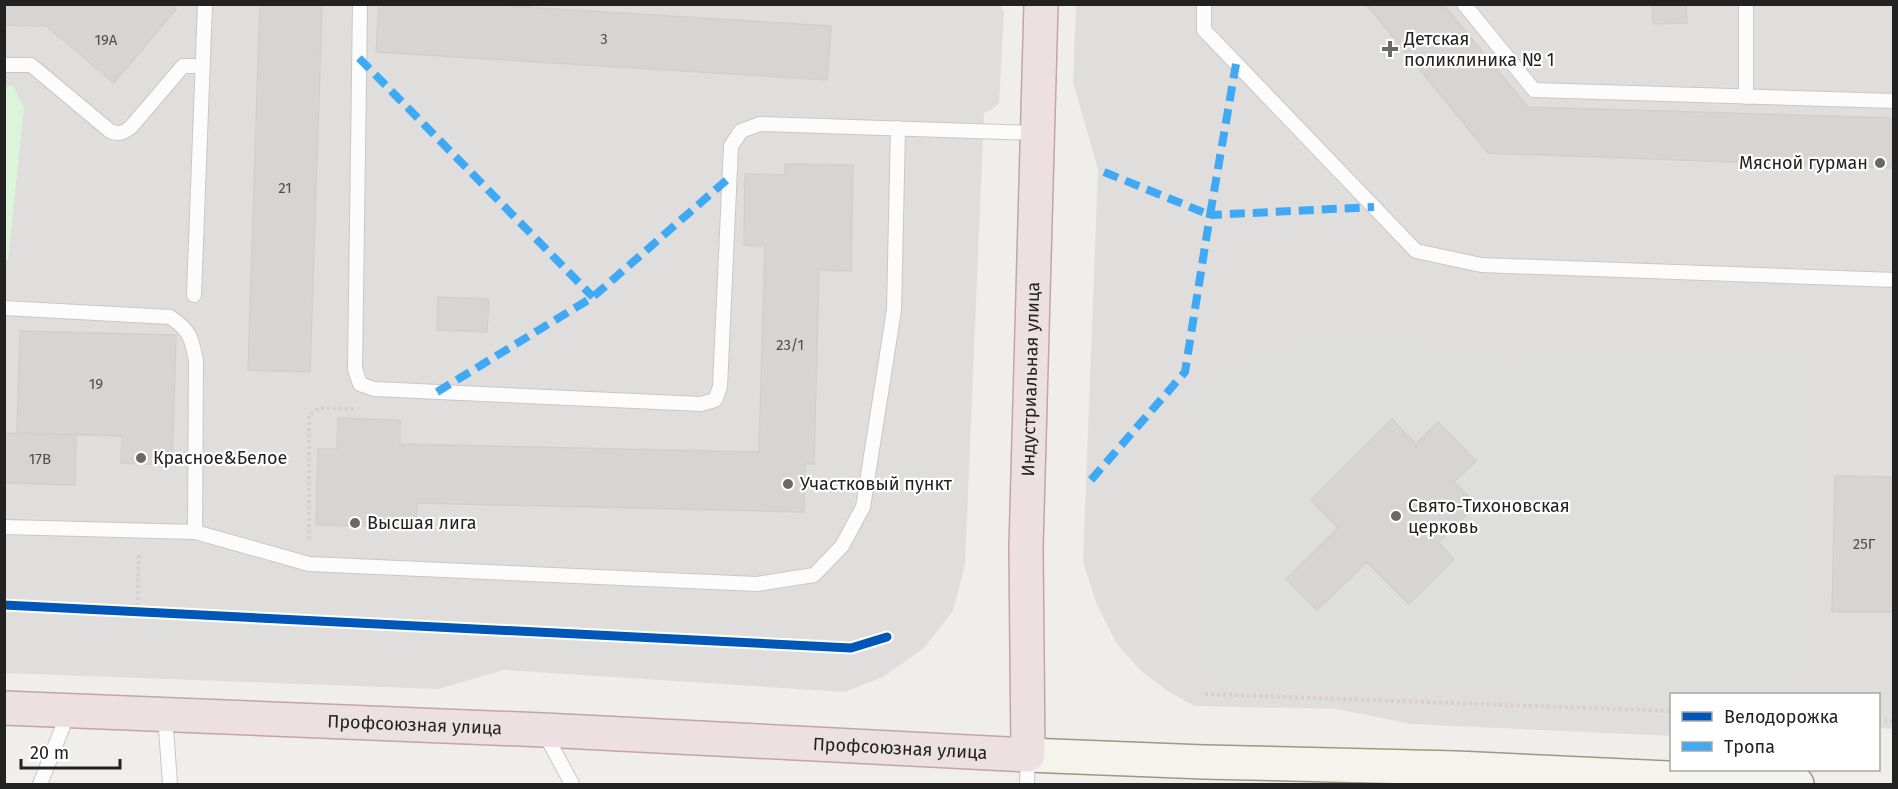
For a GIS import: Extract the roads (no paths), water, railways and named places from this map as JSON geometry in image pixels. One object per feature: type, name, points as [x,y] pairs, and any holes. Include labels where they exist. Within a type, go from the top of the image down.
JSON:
[{"type":"highway","name":"Индустриальная улица","points":[[1027,770],[1026,548],[1041,4]]},
{"type":"highway","name":"Профсоюзная улица","points":[[4,708],[543,730],[1027,770]]},
{"type":"main road","name":"Профсоюзная улица","points":[[1027,770],[1204,762],[1456,768],[1797,784]]},
{"type":"lane","points":[[194,296],[205,4]]},
{"type":"lane","points":[[360,4],[355,369],[360,384],[374,389],[701,404],[715,400],[720,387],[731,146],[741,131],[760,124],[1037,133]]},
{"type":"lane","points":[[1204,4],[1204,30],[1416,250],[1481,264],[1893,280]]},
{"type":"lane","points":[[1464,4],[1534,90],[1893,101]]},
{"type":"lane","points":[[1746,4],[1746,97]]},
{"type":"lane","points":[[4,64],[31,65],[116,134],[131,128],[183,66],[203,66]]},
{"type":"lane","points":[[4,527],[195,532],[309,564],[757,584],[814,575],[842,546],[863,507],[894,310],[898,128]]},
{"type":"lane","points":[[4,308],[170,317],[185,327],[193,344],[196,361],[195,532]]},
{"type":"lane","points":[[40,784],[69,711]]},
{"type":"lane","points":[[165,715],[170,784]]},
{"type":"lane","points":[[543,730],[572,784]]},
{"type":"place","name":"Детская поликлиника № 1","points":[[1390,49]]},
{"type":"place","name":"Мясной гурман","points":[[1880,163]]},
{"type":"place","name":"Красное&Белое","points":[[141,458]]},
{"type":"place","name":"Участковый пункт","points":[[788,484]]},
{"type":"place","name":"Свято-Тихоновская церковь","points":[[1396,516]]},
{"type":"place","name":"Высшая лига","points":[[355,523]]}]
